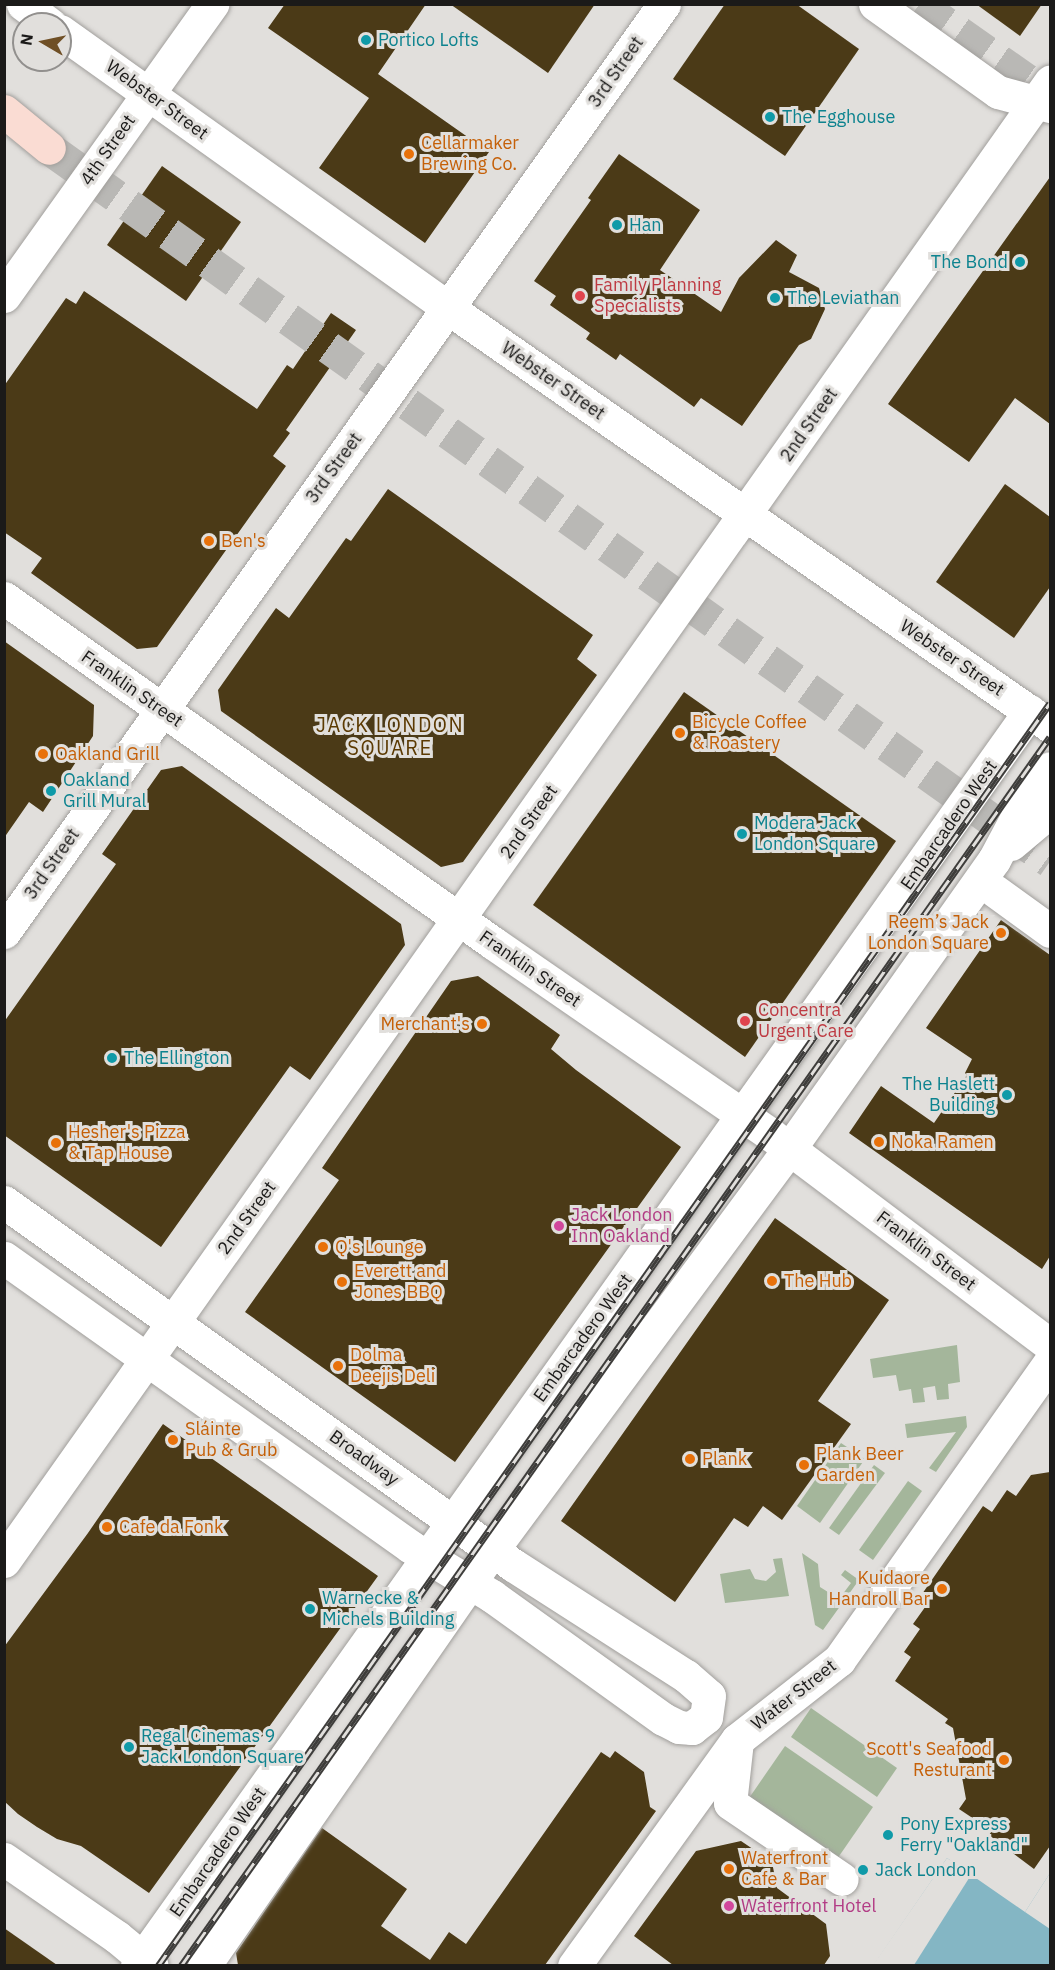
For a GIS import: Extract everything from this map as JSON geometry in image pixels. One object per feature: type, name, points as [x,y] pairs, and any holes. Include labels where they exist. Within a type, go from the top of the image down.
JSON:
[{"type":"main road","points":[[4,111],[49,148],[4,123]]},
{"type":"street","name":"4th Street","points":[[4,296],[212,4]]},
{"type":"street","name":"3rd Street","points":[[4,932],[664,4]]},
{"type":"street","points":[[875,4],[998,92],[1046,97]]},
{"type":"street","name":"Webster Street","points":[[72,40],[448,308],[1040,718]]},
{"type":"street","name":"2nd Street","points":[[4,1561],[1046,97]]},
{"type":"street","name":"Franklin Street","points":[[4,598],[460,920],[790,1148],[1050,1345]]},
{"type":"street","name":"Embarcadero West","points":[[145,1962],[452,1520],[743,1115],[1040,718]]},
{"type":"street","points":[[994,876],[1020,811],[1050,768]]},
{"type":"street","points":[[204,1965],[493,1549],[994,876],[1050,811]]},
{"type":"street","points":[[994,876],[1050,931]]},
{"type":"street","name":"Broadway","points":[[4,1202],[521,1570],[686,1676],[709,1695],[706,1717]]},
{"type":"street","points":[[4,1258],[663,1719],[679,1727],[692,1728],[706,1717],[737,1740],[730,1803],[842,1879]]},
{"type":"street","name":"Water Street","points":[[574,1965],[737,1740],[839,1660],[1050,1362]]},
{"type":"street","points":[[4,1858],[145,1962]]},
{"type":"green space","points":[[957,1345],[960,1382],[948,1384],[949,1399],[937,1400],[935,1386],[923,1388],[925,1402],[913,1403],[911,1389],[899,1391],[896,1375],[873,1378],[870,1359]]},
{"type":"green space","points":[[966,1416],[967,1427],[936,1472],[929,1468],[956,1432],[907,1438],[905,1424]]},
{"type":"green space","points":[[841,1443],[865,1459],[820,1523],[797,1506]]},
{"type":"green space","points":[[874,1465],[885,1473],[839,1535],[829,1528]]},
{"type":"green space","points":[[908,1481],[922,1491],[873,1560],[859,1550]]},
{"type":"green space","points":[[802,1553],[818,1564],[820,1587],[839,1599],[851,1583],[841,1575],[845,1570],[859,1580],[823,1630],[815,1625]]},
{"type":"green space","points":[[782,1558],[789,1596],[725,1603],[720,1574],[750,1569],[755,1579],[766,1581],[776,1572],[773,1559]]},
{"type":"green space","points":[[811,1708],[897,1768],[877,1797],[791,1737]]},
{"type":"green space","points":[[785,1746],[873,1807],[835,1862],[747,1801]]},
{"type":"water","points":[[947,1858],[1025,1912],[1050,1873],[1050,1965],[873,1966]]},
{"type":"pier","points":[[947,1858],[971,1875],[914,1965],[873,1965]]},
{"type":"pier","points":[[1050,1873],[1050,1929],[1025,1912]]},
{"type":"building","points":[[285,4],[426,4],[378,74],[489,152],[425,243],[319,168],[369,98],[268,28]]},
{"type":"building","name":"Portico Lofts","points":[[450,4],[595,4],[548,73]]},
{"type":"building","name":"The Egghouse","points":[[725,4],[796,4],[859,49],[785,156],[673,79]]},
{"type":"building","points":[[976,4],[1042,4],[1020,36]]},
{"type":"building","points":[[619,154],[700,210],[660,270],[721,312],[739,278],[776,240],[797,255],[789,272],[819,288],[825,309],[811,339],[799,345],[742,426],[701,398],[694,407],[620,354],[616,360],[586,339],[590,333],[550,305],[556,296],[534,281],[591,200],[588,198]]},
{"type":"building","points":[[162,166],[241,222],[186,301],[107,245]]},
{"type":"building","name":"The Bond","points":[[1050,177],[1050,424],[1015,398],[969,462],[888,404]]},
{"type":"building","points":[[84,291],[257,409],[287,365],[293,369],[331,313],[356,330],[286,430],[290,433],[273,456],[286,466],[157,647],[137,649],[31,573],[42,558],[4,532],[4,386],[66,298],[76,304]]},
{"type":"building","points":[[1005,484],[1050,517],[1050,587],[1014,638],[936,582]]},
{"type":"building","points":[[388,489],[593,635],[577,659],[597,675],[463,862],[441,867],[221,711],[218,690],[276,608],[289,618],[346,538],[351,541]]},
{"type":"building","points":[[4,641],[94,705],[93,736],[43,812],[29,802],[4,838]]},
{"type":"building","name":"Modera Jack London Square","points":[[684,692],[896,841],[745,1057],[533,905]]},
{"type":"building","points":[[182,766],[401,924],[405,945],[310,1080],[290,1066],[161,1247],[4,1135],[4,1022],[116,864],[102,854],[161,770]]},
{"type":"building","name":"The Haslett Building","points":[[1001,920],[1050,955],[1050,1256],[1042,1269],[849,1133],[881,1086],[934,1123],[967,1075],[965,1073],[972,1059],[926,1028]]},
{"type":"building","points":[[478,976],[560,1035],[551,1049],[681,1147],[455,1462],[245,1312],[339,1180],[322,1168],[451,981]]},
{"type":"building","name":"Plank","points":[[775,1218],[889,1300],[818,1401],[851,1424],[782,1520],[763,1506],[748,1527],[734,1518],[675,1602],[561,1521]]},
{"type":"building","name":"Regal Cinemas 9 Jack London Square","points":[[163,1424],[378,1576],[149,1893],[81,1846],[57,1839],[37,1827],[4,1801],[4,1647],[88,1533]]},
{"type":"building","points":[[1050,1472],[1050,1846],[1034,1869],[989,1835],[992,1831],[959,1809],[966,1799],[953,1728],[945,1723],[948,1719],[895,1681],[911,1657],[904,1652],[920,1629],[913,1624],[928,1603],[920,1597],[983,1506],[992,1512],[1007,1490],[1016,1496],[1031,1475]]},
{"type":"building","points":[[615,1751],[644,1772],[650,1807],[656,1811],[545,1965],[238,1965],[236,1953],[322,1828],[407,1889],[381,1926],[430,1960],[449,1932],[466,1944],[601,1752],[610,1758]]},
{"type":"building","name":"Waterfront Hotel","points":[[741,1841],[772,1862],[777,1888],[826,1924],[830,1956],[824,1965],[673,1965],[634,1936],[696,1851]]},
{"type":"building","points":[[4,1928],[57,1965],[4,1965]]},
{"type":"tunnel","points":[[919,4],[1050,96]]},
{"type":"tunnel","points":[[49,148],[1050,861]]},
{"type":"railway","points":[[158,1966],[1050,703]]},
{"type":"railway","points":[[181,1966],[1050,737]]},
{"type":"place","name":"Portico Lofts","points":[[366,40]]},
{"type":"place","name":"The Egghouse","points":[[770,117]]},
{"type":"place","name":"Cellarmaker Brewing Co.","points":[[409,154]]},
{"type":"place","name":"Han","points":[[617,225]]},
{"type":"place","name":"The Bond","points":[[1020,262]]},
{"type":"place","name":"Family Planning Specialists","points":[[580,296]]},
{"type":"place","name":"The Leviathan","points":[[775,298]]},
{"type":"place","name":"Ben's","points":[[209,541]]},
{"type":"place","name":"Bicycle Coffee & Roastery","points":[[680,733]]},
{"type":"place","name":"Oakland Grill","points":[[43,754]]},
{"type":"place","name":"Oakland Grill Mural","points":[[51,791]]},
{"type":"place","name":"Modera Jack London Square","points":[[742,834]]},
{"type":"place","name":"Reem’s Jack London Square","points":[[1001,933]]},
{"type":"place","name":"Concentra Urgent Care","points":[[745,1021]]},
{"type":"place","name":"Merchant's","points":[[482,1024]]},
{"type":"place","name":"The Ellington","points":[[112,1058]]},
{"type":"place","name":"The Haslett Building","points":[[1007,1095]]},
{"type":"place","name":"Noka Ramen","points":[[879,1142]]},
{"type":"place","name":"Hesher's Pizza & Tap House","points":[[56,1143]]},
{"type":"place","name":"Jack London Inn Oakland","points":[[559,1226]]},
{"type":"place","name":"Q's Lounge","points":[[323,1247]]},
{"type":"place","name":"The Hub","points":[[772,1281]]},
{"type":"place","name":"Everett and Jones BBQ","points":[[342,1282]]},
{"type":"place","name":"Dolma Deejis Deli","points":[[338,1366]]},
{"type":"place","name":"Sláinte Pub & Grub","points":[[173,1440]]},
{"type":"place","name":"Plank","points":[[690,1459]]},
{"type":"place","name":"Plank Beer Garden","points":[[804,1465]]},
{"type":"place","name":"Cafe da Fonk","points":[[107,1527]]},
{"type":"place","name":"Kuidaore Handroll Bar","points":[[942,1589]]},
{"type":"place","name":"Warnecke & Michels Building","points":[[310,1609]]},
{"type":"place","name":"Regal Cinemas 9 Jack London Square","points":[[129,1747]]},
{"type":"place","name":"Scott's Seafood Resturant","points":[[1004,1760]]},
{"type":"place","name":"Pony Express Ferry \"Oakland\"","points":[[888,1835]]},
{"type":"place","name":"Waterfront Cafe & Bar","points":[[729,1869]]},
{"type":"place","name":"Jack London","points":[[863,1870]]},
{"type":"place","name":"Waterfront Hotel","points":[[729,1906]]},
{"type":"district","name":"JACK LONDON SQUARE","points":[[390,736]]}]
